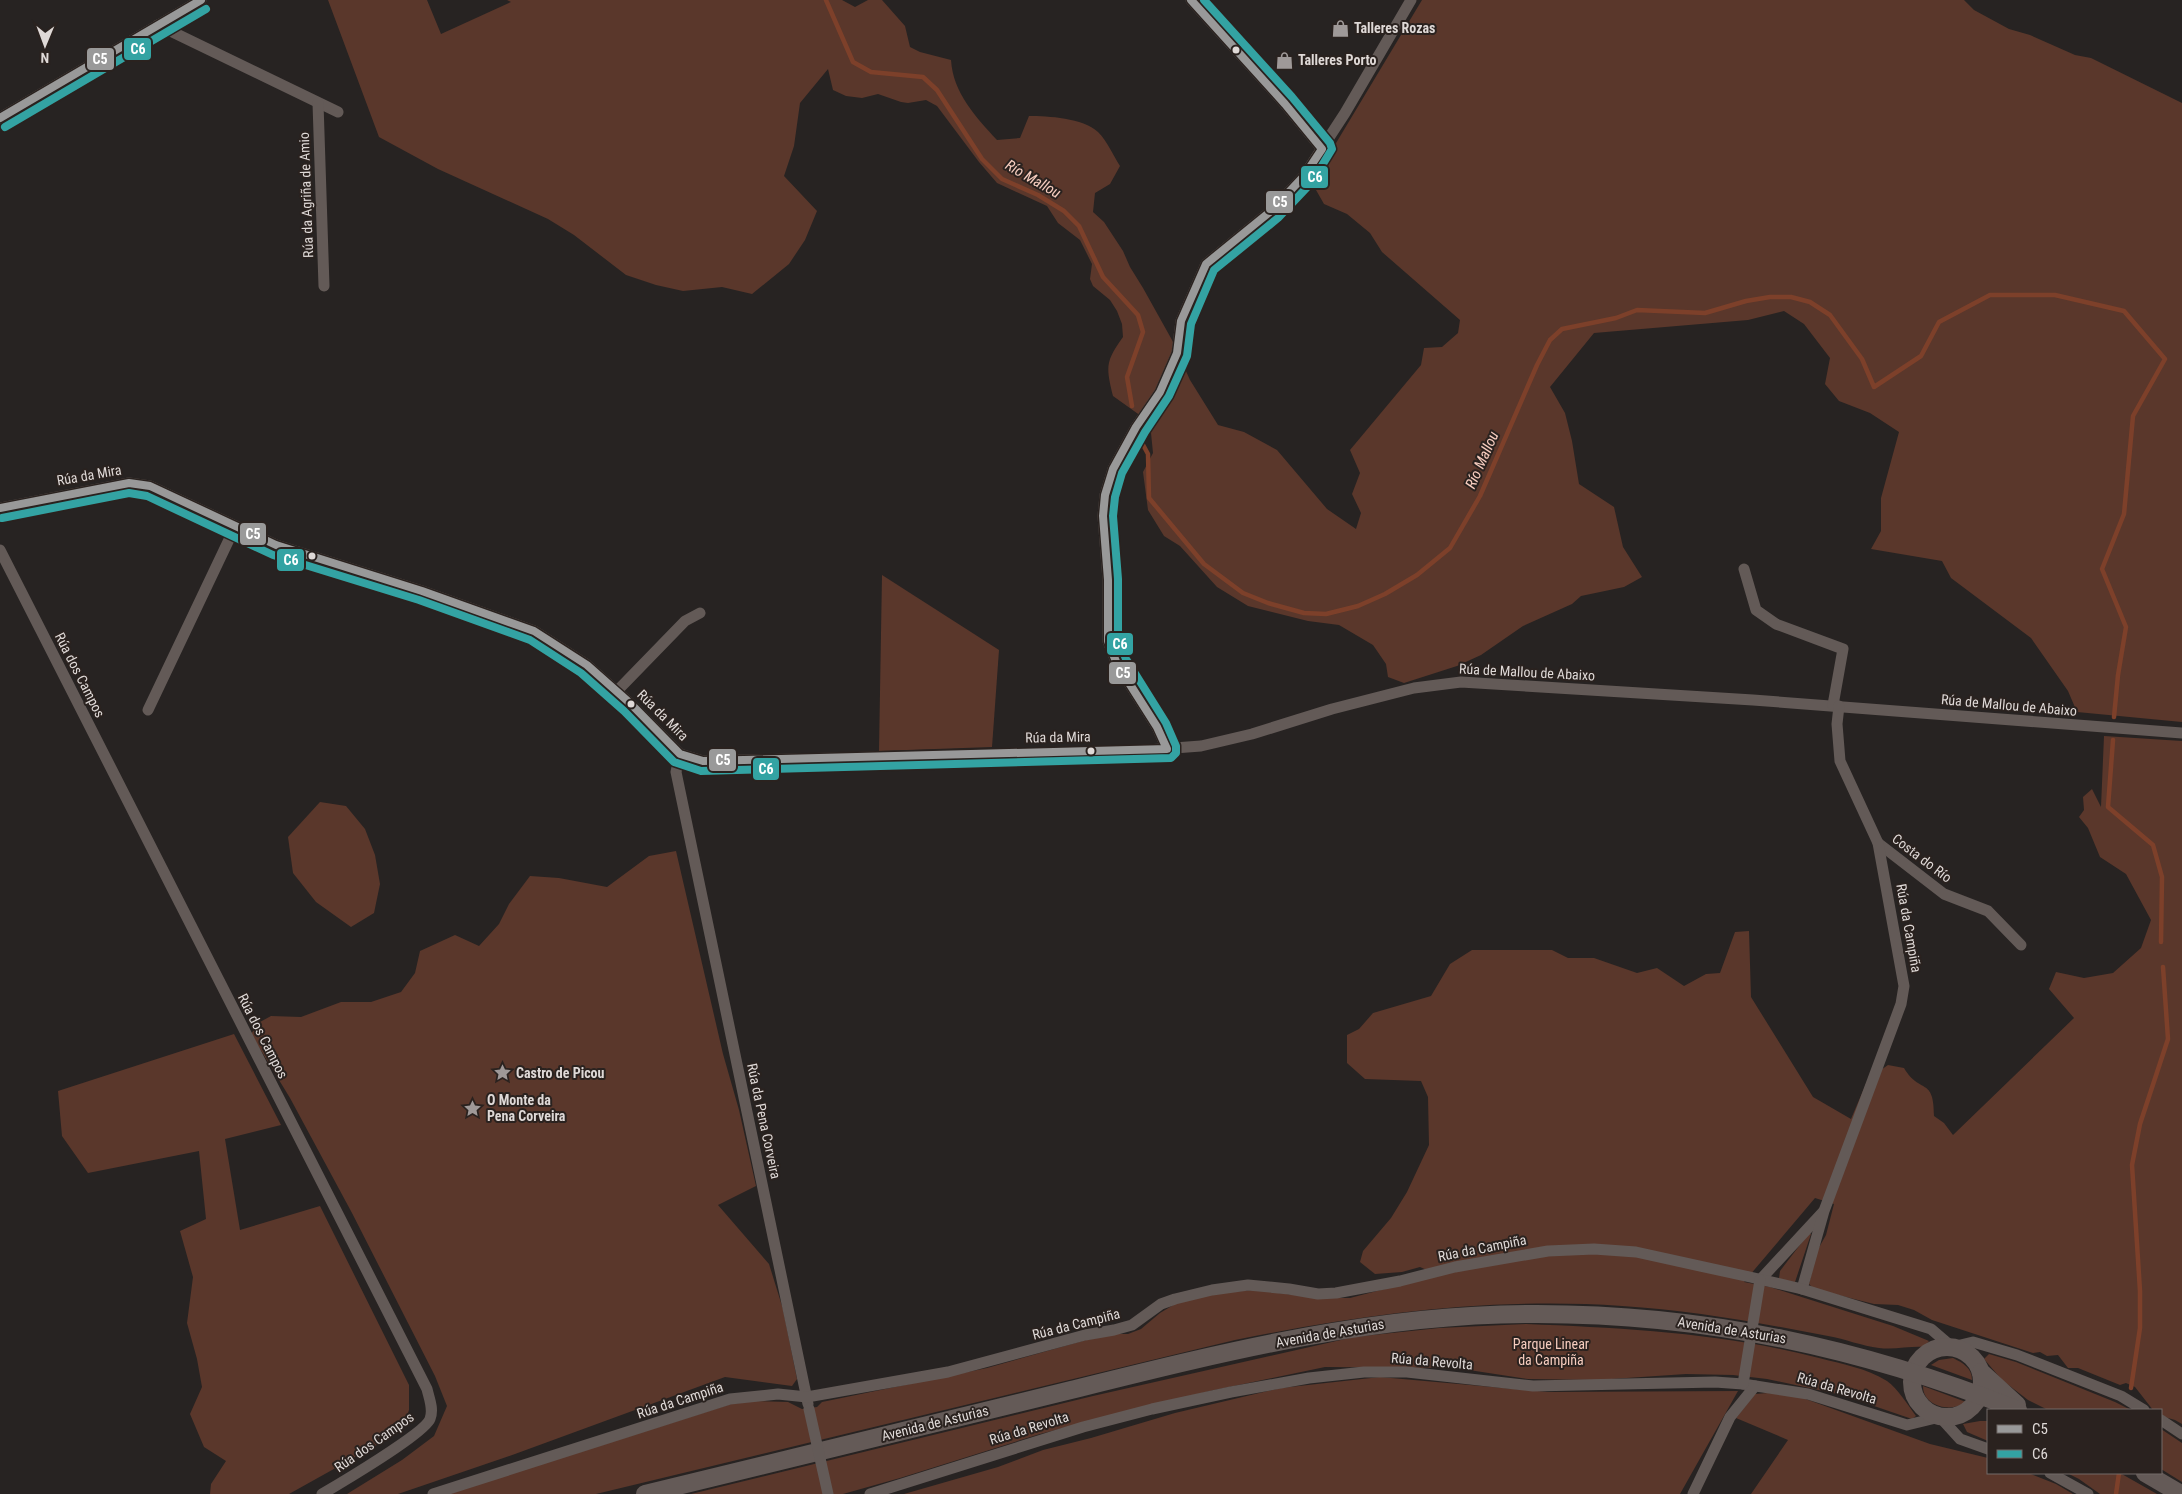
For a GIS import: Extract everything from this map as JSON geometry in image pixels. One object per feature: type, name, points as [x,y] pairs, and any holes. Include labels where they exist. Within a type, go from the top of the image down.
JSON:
[{"type":"main road","name":"Avenida de Asturias","points":[[645,1494],[1198,1359],[1307,1336],[1387,1323],[1482,1315],[1536,1314],[1647,1318],[1704,1324],[1773,1335],[1878,1361]]},
{"type":"main road","points":[[1878,1361],[1927,1352],[1940,1347],[1952,1347],[1968,1354],[1975,1361],[1981,1372],[2021,1409]]},
{"type":"main road","points":[[1927,1352],[1921,1358],[1912,1380],[1919,1404],[1928,1412],[1940,1417],[1954,1417],[1968,1410],[1980,1395],[1981,1372]]},
{"type":"main road","points":[[1878,1361],[1912,1380],[1980,1395],[2015,1409]]},
{"type":"main road","points":[[1962,1414],[1987,1411]]},
{"type":"main road","points":[[2147,1474],[2181,1494]]},
{"type":"street","points":[[0,118],[201,0]]},
{"type":"street","points":[[1191,0],[1322,148]]},
{"type":"street","points":[[1167,749],[1157,727],[1117,664],[1108,641],[1108,580],[1103,516],[1105,494],[1113,469],[1136,427],[1160,392],[1177,353],[1181,321],[1206,264],[1271,211],[1304,176],[1411,0]]},
{"type":"street","points":[[158,25],[338,112]]},
{"type":"street","name":"Rúa da Agriña de Amio","points":[[318,102],[324,286]]},
{"type":"street","name":"Rúa da Mira","points":[[0,508],[120,484],[140,483],[150,486],[276,545],[431,594],[534,631],[587,665],[617,691],[680,754],[703,761],[1167,749]]},
{"type":"street","points":[[148,710],[235,527]]},
{"type":"street","name":"Rúa dos Campos","points":[[0,550],[427,1389],[432,1409],[430,1420],[414,1435],[322,1494]]},
{"type":"street","points":[[1744,568],[1756,610],[1776,624],[1843,649],[1836,706]]},
{"type":"street","points":[[617,691],[685,621],[700,613]]},
{"type":"street","name":"Rúa de Mallou de Abaixo","points":[[1167,749],[1201,746],[1252,734],[1332,709],[1414,688],[1461,682],[1836,706],[2182,733]]},
{"type":"street","name":"Rúa da Campiña","points":[[1802,1289],[1824,1211],[1901,1004],[1904,986],[1901,960],[1878,843],[1840,761],[1836,706]]},
{"type":"street","name":"Rúa da Pena Corveira","points":[[680,754],[676,772],[828,1494]]},
{"type":"street","name":"Costa do Río","points":[[1878,843],[1944,894],[1988,911],[2021,945]]},
{"type":"street","name":"Rúa da Campiña","points":[[433,1494],[730,1399],[778,1394],[808,1403],[978,1365],[1084,1335],[1132,1325],[1161,1304],[1212,1290],[1248,1285],[1318,1294],[1336,1293],[1400,1281],[1455,1267],[1548,1250],[1636,1252],[1760,1280],[1824,1211]]},
{"type":"street","points":[[1743,1384],[1760,1280],[1802,1289],[1931,1329],[1952,1347],[1973,1342],[2017,1355],[2121,1396],[2142,1409]]},
{"type":"street","name":"Rúa da Revolta","points":[[870,1494],[1083,1427],[1231,1392],[1309,1378],[1373,1372],[1407,1372],[1533,1386],[1715,1382],[1743,1384],[1808,1394],[1907,1425],[1940,1417]]},
{"type":"street","points":[[1694,1494],[1730,1417],[1755,1386]]},
{"type":"street","points":[[1940,1417],[1960,1439],[1987,1449]]},
{"type":"street","points":[[2162,1421],[2182,1434]]},
{"type":"street","points":[[2052,1474],[2088,1494]]},
{"type":"green space","points":[[328,0],[427,0],[441,34],[511,2],[507,0],[842,0],[855,7],[868,0],[882,0],[905,26],[910,47],[920,52],[951,60],[956,83],[961,94],[997,140],[1020,138],[1029,116],[1055,117],[1075,121],[1092,127],[1098,132],[1120,166],[1110,184],[1095,193],[1093,212],[1104,222],[1123,251],[1130,267],[1172,340],[1190,380],[1218,425],[1244,432],[1277,450],[1327,509],[1356,529],[1361,513],[1352,494],[1360,473],[1350,450],[1421,365],[1424,348],[1442,347],[1458,333],[1460,320],[1382,252],[1370,233],[1347,214],[1324,204],[1312,183],[1422,0],[1964,0],[1974,10],[2009,29],[2030,35],[2075,55],[2091,58],[2182,103],[2182,722],[2077,712],[2068,691],[2031,638],[1951,578],[1942,561],[1871,549],[1881,531],[1881,498],[1899,432],[1870,413],[1839,401],[1825,384],[1830,358],[1804,324],[1784,311],[1748,320],[1594,333],[1550,387],[1565,413],[1579,484],[1614,507],[1623,547],[1642,577],[1624,587],[1581,596],[1572,604],[1523,626],[1481,655],[1457,666],[1404,683],[1388,677],[1386,664],[1373,645],[1339,625],[1308,621],[1248,606],[1217,587],[1180,546],[1164,536],[1148,510],[1143,472],[1153,453],[1148,421],[1113,396],[1108,371],[1110,359],[1123,337],[1122,324],[1110,300],[1093,286],[1090,279],[1092,264],[1080,240],[1058,223],[1047,206],[997,183],[937,106],[926,100],[908,103],[878,94],[862,98],[846,96],[833,90],[828,69],[800,103],[794,146],[784,176],[817,211],[805,240],[789,264],[752,294],[722,287],[683,291],[656,285],[626,275],[574,235],[548,219],[438,169],[379,137]]},
{"type":"green space","points":[[882,575],[999,650],[992,747],[879,751]]},
{"type":"green space","points":[[2104,736],[2182,741],[2182,1424],[2162,1416],[2162,1409],[2152,1409],[2135,1387],[2126,1383],[2120,1385],[2078,1368],[2068,1368],[2058,1355],[2047,1356],[2040,1352],[2033,1353],[1932,1320],[1914,1310],[1898,1305],[1874,1304],[1814,1289],[1809,1284],[1817,1251],[1826,1235],[1834,1204],[1815,1198],[1744,1282],[1770,1287],[1893,1326],[1929,1341],[1924,1347],[1879,1348],[1834,1337],[1751,1322],[1700,1314],[1622,1306],[1524,1304],[1427,1310],[1331,1322],[1235,1340],[596,1494],[447,1494],[731,1404],[756,1401],[788,1402],[802,1409],[817,1407],[822,1402],[987,1368],[1086,1340],[1116,1334],[1128,1334],[1141,1329],[1160,1313],[1175,1304],[1208,1294],[1253,1290],[1320,1298],[1350,1298],[1438,1275],[1420,1267],[1402,1272],[1375,1274],[1360,1262],[1363,1251],[1391,1218],[1407,1192],[1429,1145],[1428,1097],[1421,1081],[1365,1079],[1347,1063],[1347,1035],[1359,1029],[1373,1013],[1431,996],[1450,964],[1472,950],[1552,950],[1568,958],[1594,958],[1637,973],[1657,968],[1684,986],[1706,974],[1720,973],[1735,932],[1749,931],[1751,997],[1813,1097],[1851,1119],[1868,1079],[1888,1065],[1904,1068],[1915,1081],[1929,1090],[1932,1095],[1934,1116],[1944,1123],[1953,1135],[2074,1018],[2049,989],[2056,972],[2084,978],[2113,973],[2141,948],[2151,920],[2126,874],[2100,857],[2088,828],[2079,817],[2084,810],[2083,797],[2092,789],[2101,807]]},
{"type":"green space","points":[[320,802],[346,806],[365,829],[375,855],[380,884],[374,913],[351,927],[316,902],[293,873],[288,837]]},
{"type":"green space","points":[[676,851],[756,1186],[718,1205],[769,1264],[783,1309],[797,1379],[792,1386],[725,1377],[515,1454],[398,1494],[347,1494],[402,1460],[434,1436],[447,1406],[435,1376],[352,1213],[290,1098],[251,1034],[260,1022],[271,1016],[301,1017],[341,1002],[371,1002],[401,992],[415,973],[420,951],[455,935],[479,946],[499,924],[509,904],[530,876],[559,878],[607,887],[649,856]]},
{"type":"green space","points":[[234,1034],[281,1125],[225,1139],[240,1230],[320,1206],[409,1385],[409,1410],[402,1431],[289,1494],[210,1494],[211,1484],[226,1461],[204,1447],[190,1414],[202,1387],[197,1359],[187,1323],[193,1277],[180,1231],[206,1219],[199,1151],[88,1173],[62,1136],[58,1091]]},
{"type":"green space","points":[[1809,1233],[1811,1234],[1795,1282],[1782,1281],[1779,1278],[1780,1271]]},
{"type":"green space","name":"Parque Linear da Campiña","points":[[1526,1324],[1600,1327],[1710,1337],[1783,1350],[1845,1364],[1887,1381],[1899,1393],[1916,1416],[1912,1419],[1842,1395],[1767,1379],[1733,1375],[1686,1374],[1597,1380],[1528,1379],[1456,1368],[1325,1367],[1210,1391],[1040,1434],[843,1494],[691,1494],[1093,1396],[1354,1337],[1439,1328]]},
{"type":"green space","points":[[1989,1354],[2016,1362],[2129,1409],[2046,1409],[2028,1400],[2002,1380],[1984,1359]]},
{"type":"green space","points":[[1953,1358],[1969,1369],[1972,1380],[1931,1365],[1939,1360]]},
{"type":"green space","points":[[1380,1377],[1548,1392],[1738,1391],[1680,1494],[904,1494],[998,1467],[1043,1450],[1175,1413],[1281,1388]]},
{"type":"green space","points":[[1923,1386],[1966,1402],[1953,1407],[1939,1406],[1928,1399],[1924,1393]]},
{"type":"green space","points":[[1768,1393],[1800,1397],[1930,1444],[1987,1458],[1987,1474],[2031,1474],[2056,1484],[2073,1494],[1751,1494],[1788,1440],[1736,1418],[1755,1394]]},
{"type":"green space","points":[[1987,1421],[1987,1441],[1967,1432],[1963,1424]]},
{"type":"green space","points":[[2162,1430],[2182,1443],[2182,1482],[2162,1470]]},
{"type":"green space","points":[[2069,1474],[2122,1474],[2157,1494],[2100,1494]]},
{"type":"waterway","name":"Río Mallou","points":[[826,0],[853,62],[871,72],[923,77],[937,90],[982,159],[1002,179],[1038,195],[1064,211],[1079,226],[1103,277],[1138,315],[1143,332],[1127,377],[1132,406]]},
{"type":"waterway","name":"Río Mallou","points":[[1141,441],[1148,454],[1149,498],[1204,564],[1243,593],[1268,603],[1304,613],[1326,614],[1358,606],[1385,594],[1417,575],[1450,548],[1480,496],[1537,365],[1550,340],[1562,329],[1616,318],[1637,310],[1705,313],[1746,301],[1770,297],[1791,297],[1810,302],[1830,315],[1862,359],[1874,387],[1921,356],[1939,322],[1990,295],[2055,295],[2124,311],[2165,359],[2133,416],[2124,514],[2102,569],[2126,627],[2118,675],[2114,717]]},
{"type":"waterway","points":[[2113,740],[2108,807],[2153,845],[2162,877],[2161,942]]},
{"type":"waterway","points":[[2131,1388],[2140,1328],[2140,1291],[2132,1165],[2140,1124],[2168,1039],[2163,967]]},
{"type":"waterway","points":[[2116,1494],[2119,1474]]},
{"type":"transit line","name":"C5","points":[[0,118],[201,0]]},
{"type":"transit line","name":"C5","points":[[0,508],[129,483],[150,486],[276,545],[422,591],[534,631],[587,665],[631,704],[680,754],[703,761],[1167,749],[1157,727],[1117,664],[1108,641],[1108,580],[1103,516],[1105,495],[1113,469],[1136,427],[1160,392],[1177,353],[1181,321],[1206,264],[1271,211],[1304,176],[1322,149],[1285,104],[1191,0]]},
{"type":"transit line","name":"C6","points":[[2,518],[129,493],[147,496],[273,555],[419,600],[530,640],[581,673],[624,711],[674,762],[701,771],[1171,758],[1176,753],[1176,746],[1166,723],[1126,659],[1118,639],[1118,579],[1113,516],[1115,497],[1122,473],[1145,432],[1169,396],[1187,356],[1191,324],[1214,270],[1278,218],[1312,182],[1332,149],[1330,143],[1292,97],[1204,0]]},
{"type":"transit line","name":"C6","points":[[5,127],[206,9]]},
{"type":"place","name":"Talleres Rozas","points":[[1340,28]]},
{"type":"place","name":"Talleres Porto","points":[[1284,60]]},
{"type":"place","name":"Castro de Picou","points":[[502,1073]]},
{"type":"place","name":"O Monte da Pena Corveira","points":[[473,1108]]}]
